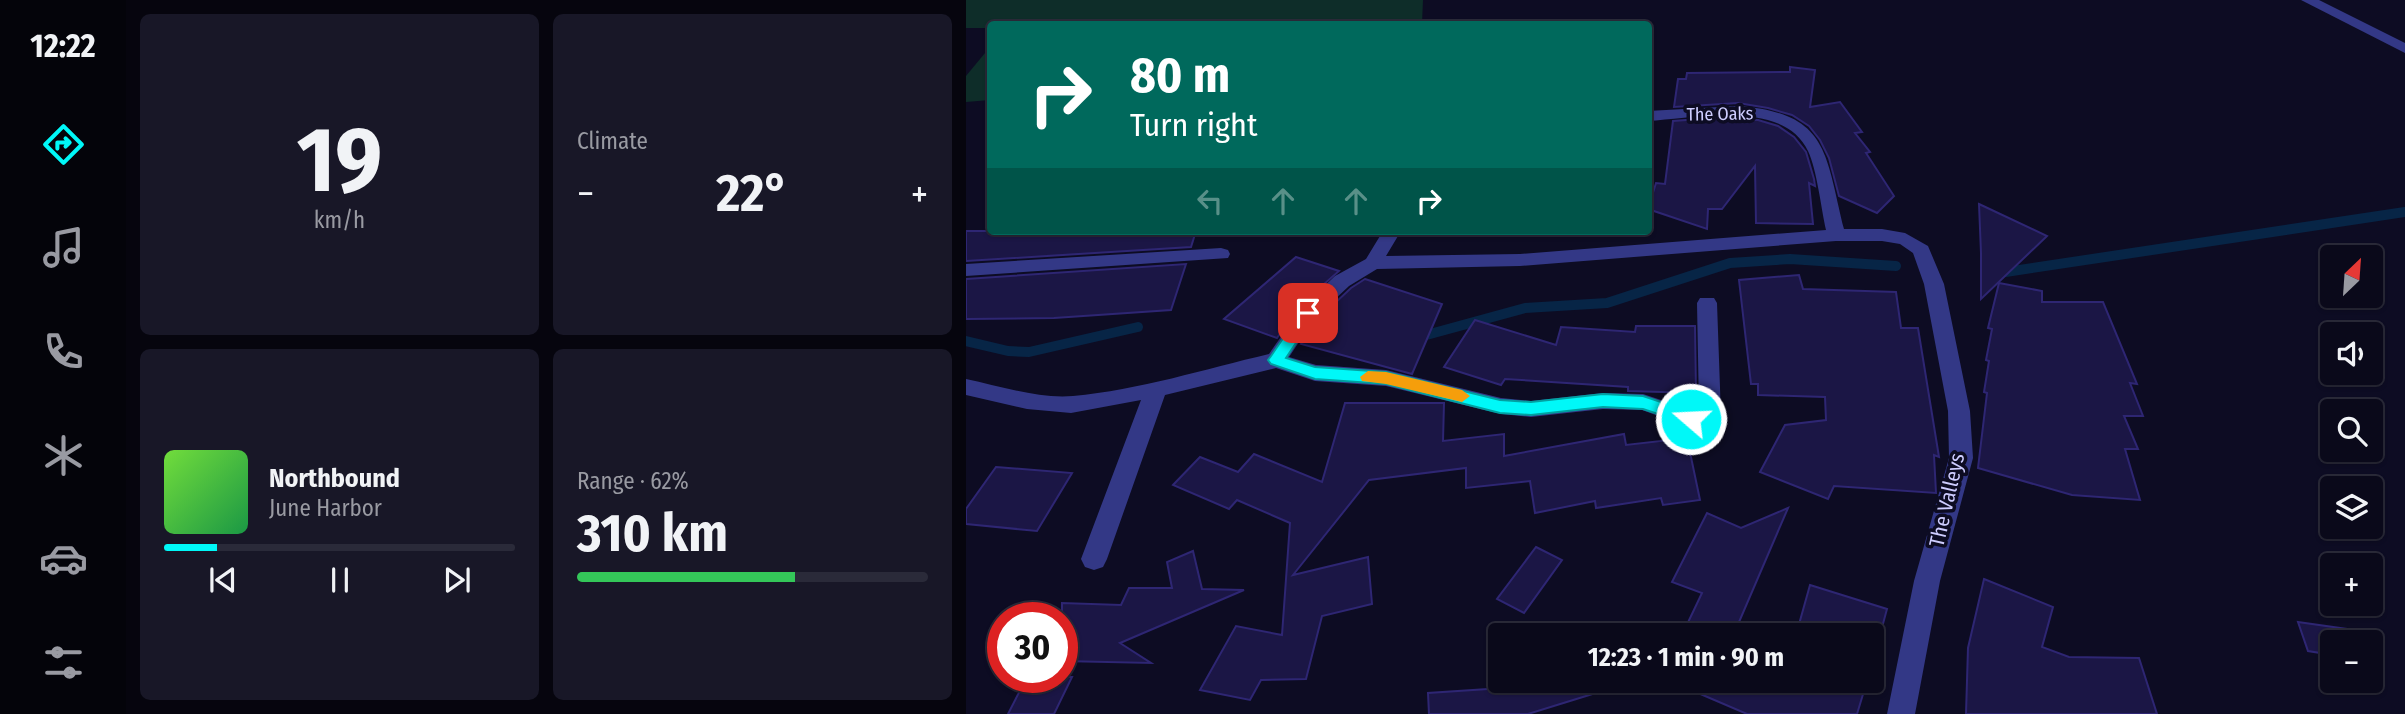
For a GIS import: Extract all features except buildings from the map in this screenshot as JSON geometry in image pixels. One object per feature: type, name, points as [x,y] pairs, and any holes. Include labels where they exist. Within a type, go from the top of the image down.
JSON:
[{"type":"street","points":[[2308,0],[2405,49]]},
{"type":"street","name":"The Oaks","points":[[1652,116],[1750,112],[1782,118],[1796,127],[1816,149],[1836,235]]},
{"type":"street","points":[[1276,360],[1308,313],[1342,281],[1373,263],[1390,235]]},
{"type":"street","name":"The Valleys","points":[[1373,263],[1520,260],[1836,235],[1882,235],[1905,239],[1921,250],[1934,284],[1959,411],[1961,458],[1927,581],[1901,714]]},
{"type":"street","points":[[966,270],[1221,254]]},
{"type":"street","points":[[966,387],[1027,401],[1071,405],[1276,360],[1315,373],[1386,378],[1500,406],[1531,409],[1603,401],[1643,402],[1691,419],[1710,416],[1707,303]]},
{"type":"street","points":[[1094,559],[1156,388]]},
{"type":"green space","points":[[966,0],[1423,0],[1422,21],[987,21],[987,28],[966,28]]},
{"type":"green space","points":[[987,51],[987,100],[966,102],[966,76]]},
{"type":"waterway","points":[[1999,273],[2405,212]]},
{"type":"waterway","points":[[1419,337],[1525,308],[1607,303],[1730,263],[1790,259],[1896,266]]},
{"type":"waterway","points":[[966,341],[1008,351],[1029,352],[1138,327]]},
{"type":"slow traffic","points":[[1368,377],[1386,378],[1462,396]]},
{"type":"route","points":[[1308,313],[1276,360],[1315,373],[1386,378],[1500,406],[1531,409],[1603,401],[1643,402],[1691,419]]}]
